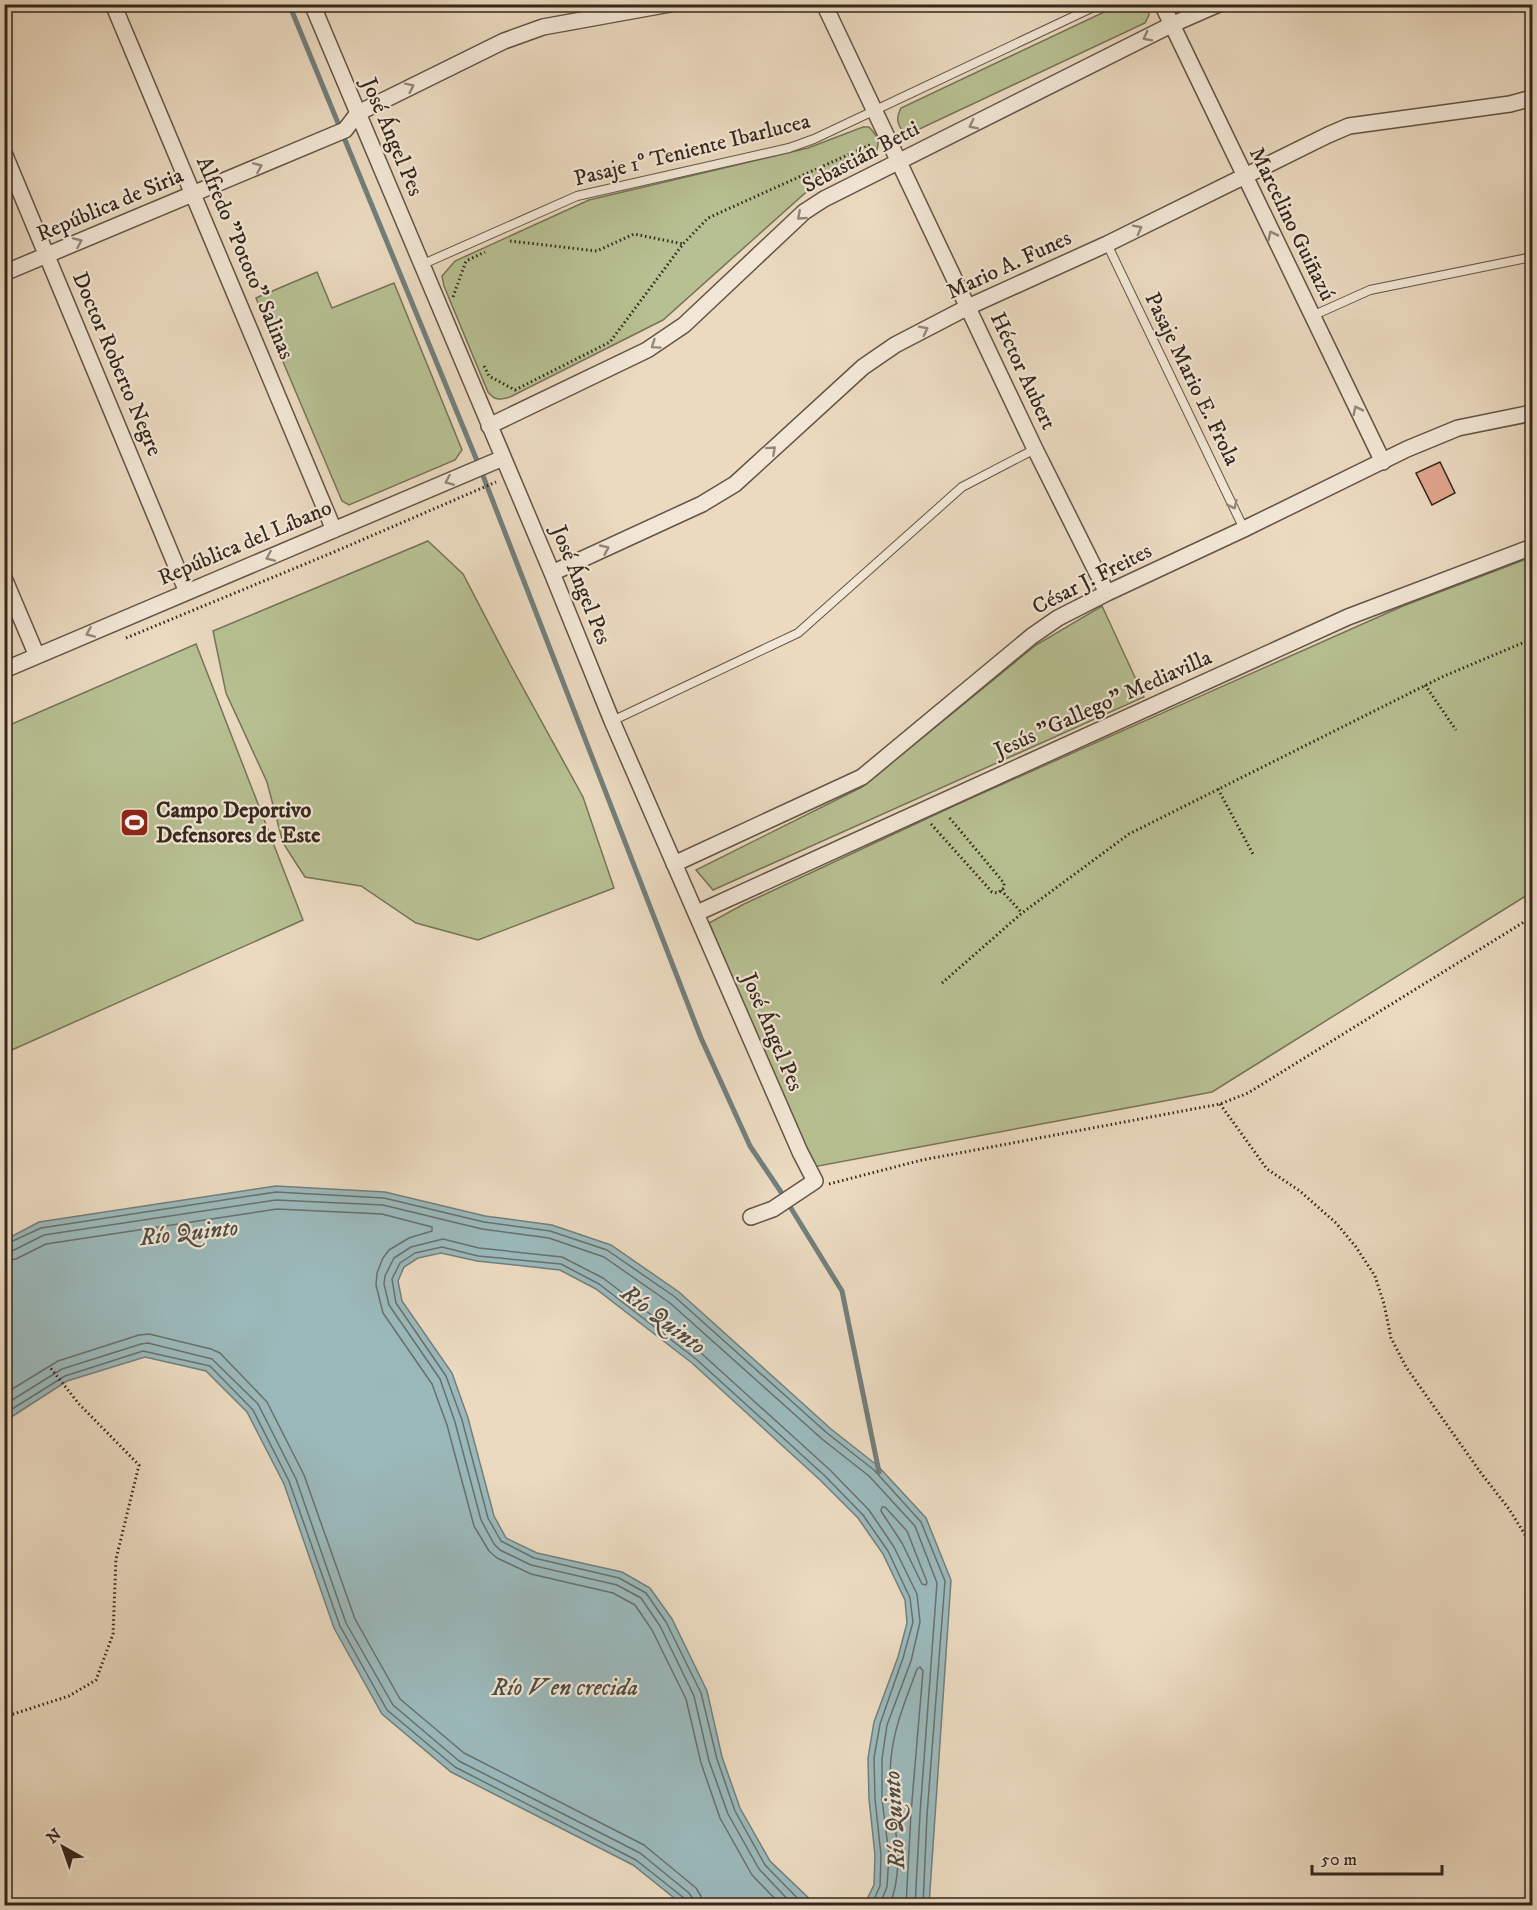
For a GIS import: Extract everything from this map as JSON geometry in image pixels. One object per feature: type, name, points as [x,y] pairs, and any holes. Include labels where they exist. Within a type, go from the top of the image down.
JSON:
[{"type":"street","name":"Alfredo \"Pototo\" Salinas","points":[[113,4],[334,530]]},
{"type":"street","name":"José Ángel Pes","points":[[312,4],[612,721],[800,1152],[810,1184]]},
{"type":"street","points":[[358,113],[504,41],[543,27],[670,4]]},
{"type":"street","name":"Héctor Aubert","points":[[824,4],[1035,448],[1107,593]]},
{"type":"street","name":"Marcelino Guiñazú","points":[[1162,4],[1311,317],[1383,462]]},
{"type":"street","name":"Sebastián Betti","points":[[489,426],[647,350],[684,324],[804,212],[824,199],[1172,25],[1219,4]]},
{"type":"street","name":"Mario A. Funes","points":[[552,573],[702,504],[735,484],[863,367],[895,345],[968,307],[1107,244],[1349,126],[1510,104],[1533,98]]},
{"type":"street","name":"República de Siria","points":[[4,273],[345,130],[358,113]]},
{"type":"street","name":"Doctor Roberto Negre","points":[[4,153],[188,592]]},
{"type":"street","name":"César J. Freites","points":[[674,864],[862,777],[1032,636],[1058,618],[1407,449],[1458,428],[1533,413]]},
{"type":"street","name":"República del Líbano","points":[[4,669],[503,458]]},
{"type":"street","name":"Jesús \"Gallego\" Mediavilla","points":[[697,913],[1348,617],[1533,546]]},
{"type":"street","points":[[4,578],[37,656]]},
{"type":"street","points":[[752,1217],[773,1209],[810,1184]]},
{"type":"lane","name":"Pasaje 1º Teniente Ibarlucea","points":[[421,265],[577,196],[789,148],[814,139],[876,112],[1100,4]]},
{"type":"lane","name":"Pasaje Mario E. Frola","points":[[1107,244],[1245,529]]},
{"type":"lane","points":[[1311,317],[1370,290],[1533,257]]},
{"type":"lane","points":[[612,721],[798,633],[962,487],[1035,448]]},
{"type":"path","points":[[484,366],[489,376],[515,390],[610,342],[683,244],[708,218],[879,140]]},
{"type":"path","points":[[503,244],[512,240],[597,250],[634,234],[683,244]]},
{"type":"path","points":[[453,298],[465,261],[494,248]]},
{"type":"path","points":[[120,640],[334,552],[511,475]]},
{"type":"path","points":[[942,983],[1022,913],[1129,834],[1425,685],[1533,639]]},
{"type":"path","points":[[1425,685],[1456,730]]},
{"type":"path","points":[[1218,789],[1254,856]]},
{"type":"path","points":[[920,812],[992,892],[998,893],[1004,883],[937,804]]},
{"type":"path","points":[[1001,890],[1022,913]]},
{"type":"path","points":[[810,1184],[831,1185],[922,1160],[1220,1104],[1248,1093],[1533,917]]},
{"type":"path","points":[[1220,1104],[1267,1169],[1300,1191],[1336,1223],[1356,1247],[1375,1276],[1391,1338],[1406,1367],[1509,1509],[1533,1546]]},
{"type":"path","points":[[4,1717],[69,1696],[96,1680],[113,1634],[116,1559],[139,1466],[79,1404],[49,1366]]},
{"type":"green space","points":[[1121,4],[1148,5],[1149,15],[1145,23],[911,133],[903,132],[901,129],[898,118],[901,108]]},
{"type":"green space","points":[[863,127],[869,127],[876,137],[878,146],[875,154],[822,178],[663,320],[510,397],[498,399],[488,392],[444,286],[442,276],[455,261],[589,200],[808,148]]},
{"type":"green space","points":[[317,272],[332,308],[394,283],[462,450],[455,460],[349,505],[342,501],[256,298]]},
{"type":"green space","points":[[428,541],[463,574],[583,797],[614,888],[478,940],[416,923],[361,886],[305,877],[283,843],[267,782],[226,693],[213,631]]},
{"type":"green space","points":[[1532,557],[1532,892],[1212,1092],[813,1167],[709,923],[744,904],[958,804],[1403,606]]},
{"type":"green space","points":[[1102,606],[1144,697],[713,890],[696,870],[862,787],[1036,645]]},
{"type":"green space","name":"Campo Deportivo Defensores de Este","points":[[196,644],[303,920],[5,1053],[5,727]]},
{"type":"water","name":"Río V en crecida","points":[[276,1186],[385,1192],[485,1216],[552,1225],[611,1245],[679,1292],[831,1429],[878,1466],[926,1518],[951,1580],[929,1905],[864,1905],[874,1885],[875,1855],[869,1799],[868,1758],[874,1722],[898,1657],[907,1623],[905,1600],[883,1554],[858,1518],[820,1480],[692,1363],[596,1289],[560,1270],[477,1261],[441,1253],[418,1258],[404,1267],[398,1281],[402,1301],[452,1373],[468,1418],[494,1516],[506,1538],[537,1553],[622,1572],[650,1588],[672,1619],[707,1691],[722,1757],[740,1808],[770,1861],[816,1905],[683,1905],[633,1865],[451,1772],[382,1714],[334,1628],[284,1484],[247,1412],[206,1371],[145,1357],[67,1381],[5,1421],[5,1240],[39,1222]]},
{"type":"building","points":[[1440,462],[1455,493],[1432,505],[1416,473]]},
{"type":"waterway","points":[[289,4],[480,468],[701,1038],[750,1146],[842,1291],[879,1472]]},
{"type":"place","name":"Campo Deportivo Defensores de Este","points":[[135,823]]},
{"type":"water label","name":"Río Quinto","points":[[189,1233]]},
{"type":"water label","name":"Río Quinto","points":[[663,1320]]},
{"type":"water label","name":"Río Quinto","points":[[895,1820]]}]
